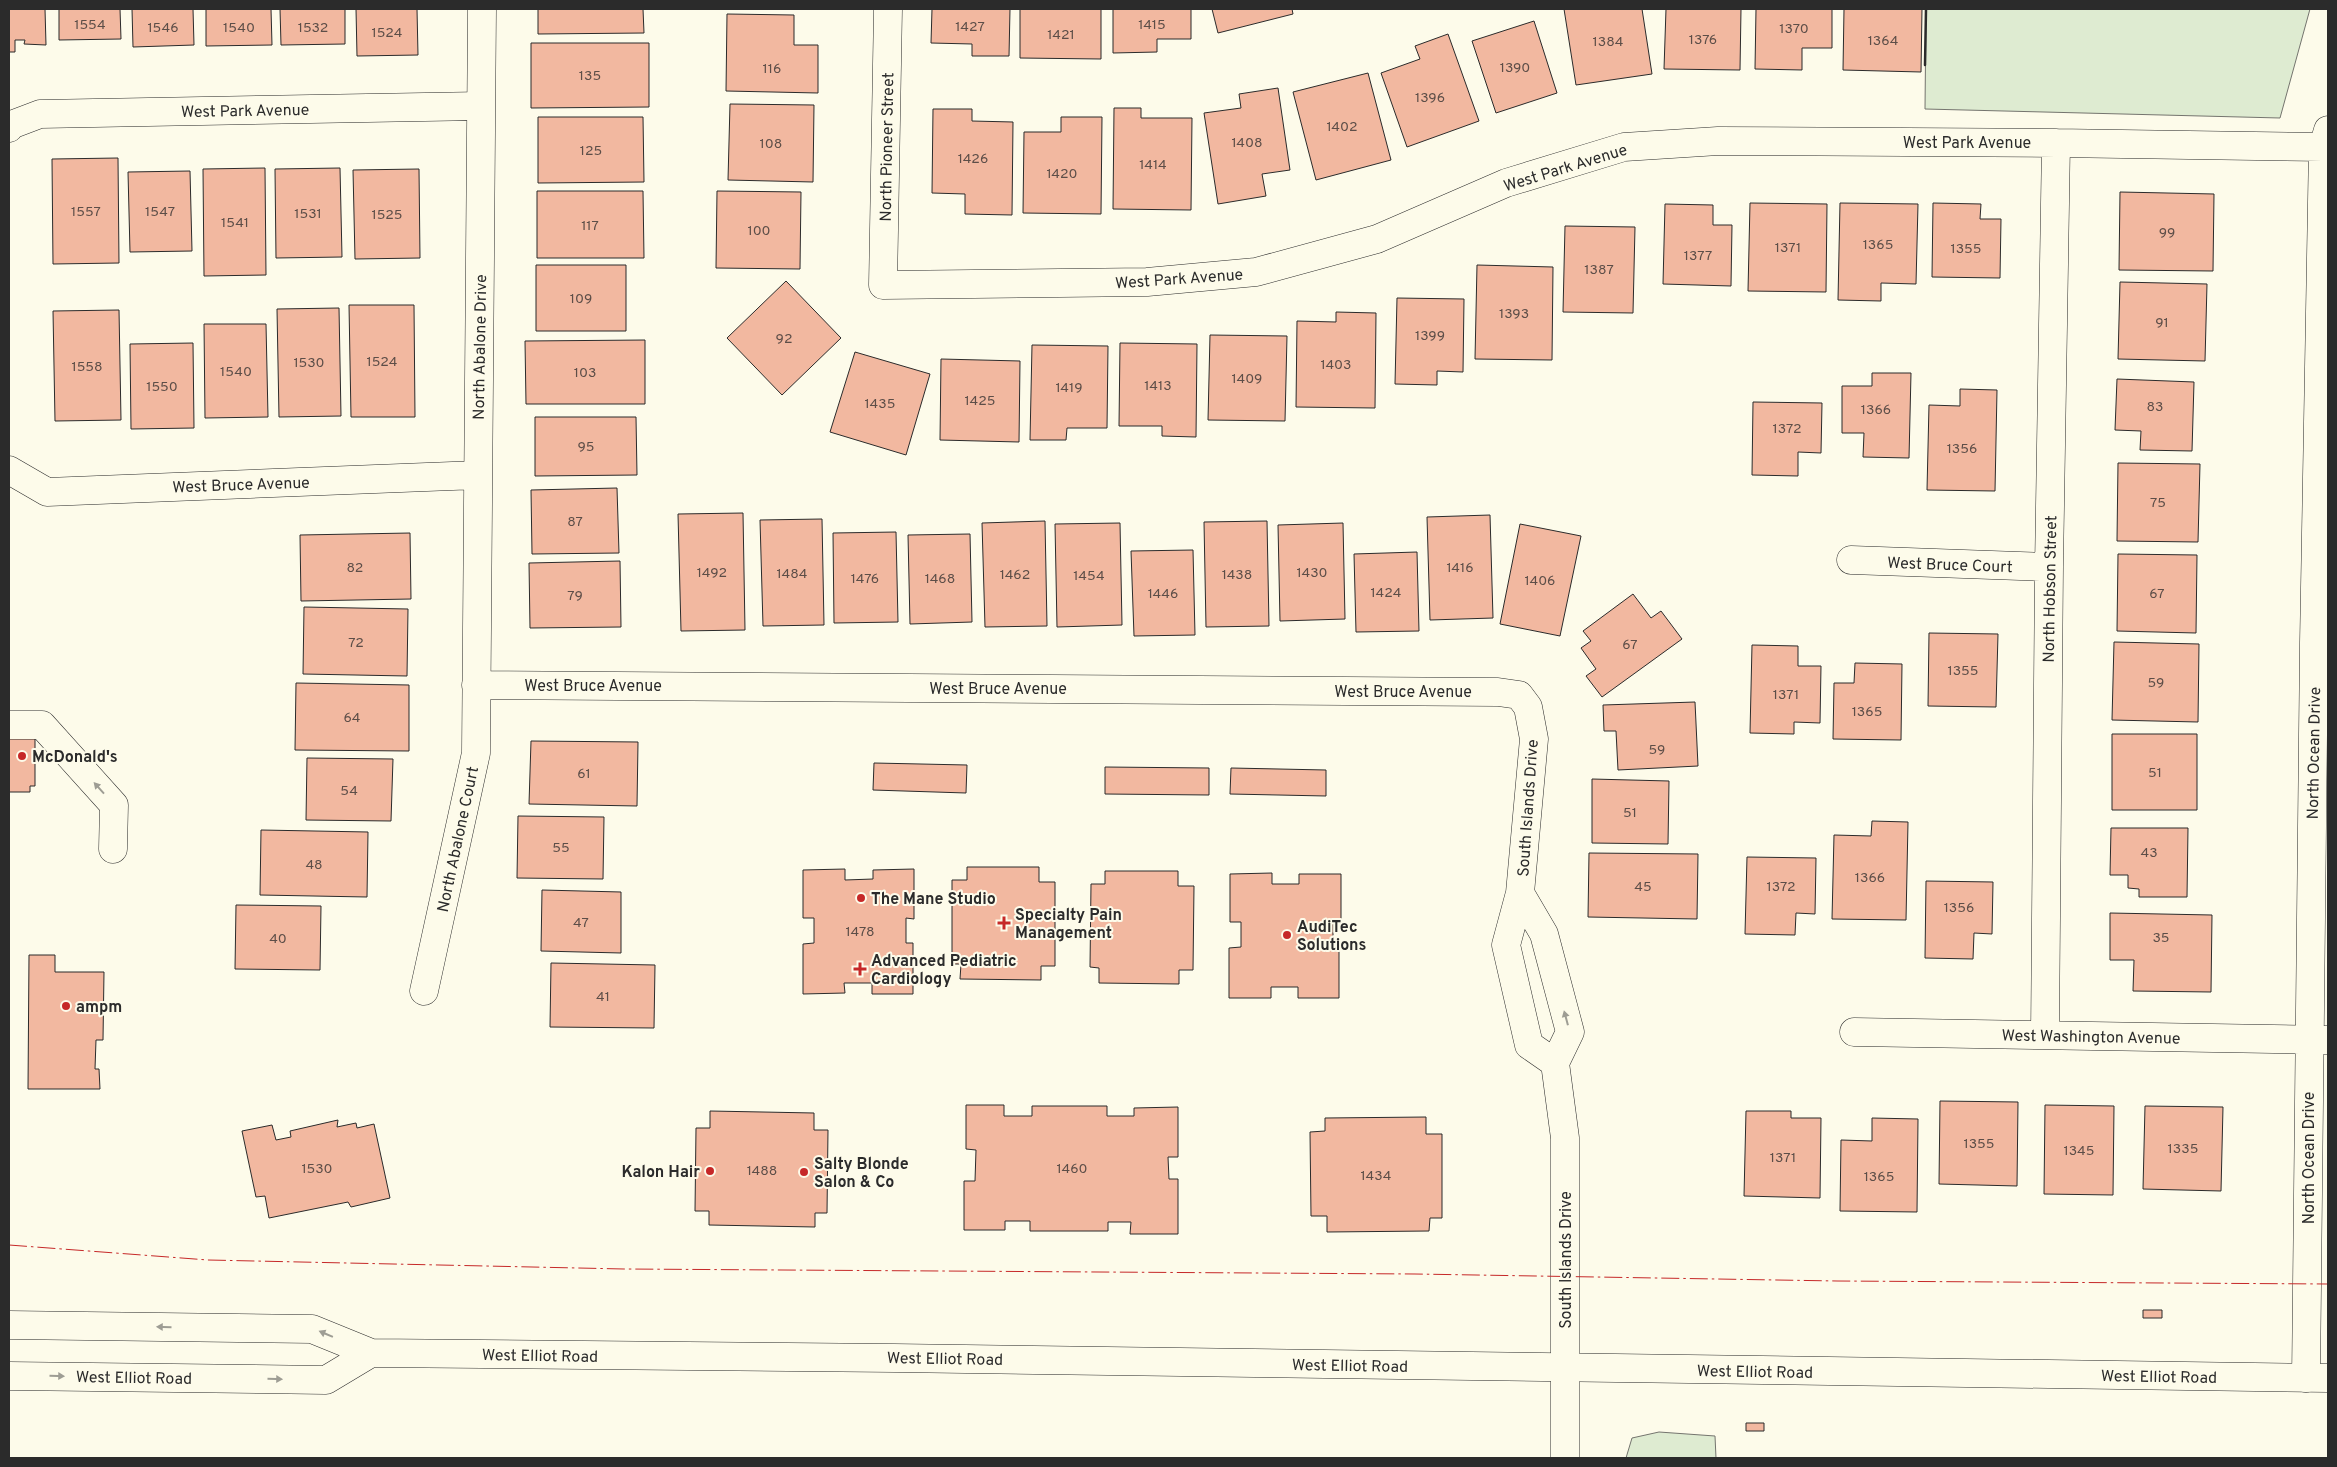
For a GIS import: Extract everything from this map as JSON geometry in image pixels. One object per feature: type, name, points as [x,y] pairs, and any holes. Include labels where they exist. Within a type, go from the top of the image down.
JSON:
[{"type":"street","name":"North Abalone Drive","points":[[476,685],[482,9]]},
{"type":"street","name":"North Pioneer Street","points":[[883,285],[888,9]]},
{"type":"street","name":"West Park Avenue","points":[[10,127],[40,114],[481,106]]},
{"type":"street","name":"West Park Avenue","points":[[883,285],[1148,282],[1256,272],[1378,239],[1506,183],[1624,147],[1718,141],[2056,143],[2326,138]]},
{"type":"street","name":"North Ocean Drive","points":[[2317,1378],[2326,138]]},
{"type":"street","name":"North Hobson Street","points":[[2045,1035],[2049,568],[2056,143]]},
{"type":"street","name":"West Bruce Avenue","points":[[9,470],[47,492],[478,475]]},
{"type":"street","name":"West Bruce Court","points":[[1851,560],[2049,568]]},
{"type":"street","name":"West Bruce Avenue","points":[[476,685],[1488,692],[1520,695]]},
{"type":"street","name":"North Abalone Court","points":[[424,991],[476,753],[476,685]]},
{"type":"street","name":"South Islands Drive","points":[[1520,695],[1528,707],[1534,739],[1520,894],[1506,945],[1529,1045],[1555,1063]]},
{"type":"street","points":[[9,725],[42,725],[114,805],[113,849]]},
{"type":"street","name":"South Islands Drive","points":[[1520,894],[1544,934],[1570,1032],[1555,1063],[1565,1138],[1565,1458]]},
{"type":"street","points":[[1511,970],[1550,957]]},
{"type":"street","name":"West Washington Avenue","points":[[1854,1032],[2319,1040]]},
{"type":"street","name":"West Elliot Road","points":[[9,1325],[312,1328],[371,1353],[924,1358],[2317,1378]]},
{"type":"street","name":"West Elliot Road","points":[[9,1376],[326,1380],[371,1353]]},
{"type":"green space","points":[[1926,9],[2310,9],[2280,118],[1925,109]]},
{"type":"green space","points":[[1659,1432],[1715,1436],[1716,1458],[1626,1458],[1632,1438]]},
{"type":"building","points":[[9,9],[45,9],[46,45],[24,44],[25,40],[15,40],[15,52],[9,52]]},
{"type":"building","points":[[59,9],[120,9],[121,39],[59,40]]},
{"type":"building","points":[[132,9],[193,9],[194,45],[133,47]]},
{"type":"building","points":[[206,9],[271,9],[272,45],[206,46]]},
{"type":"building","points":[[280,9],[345,9],[345,44],[281,45]]},
{"type":"building","points":[[356,9],[417,9],[418,55],[357,56]]},
{"type":"building","points":[[538,9],[643,9],[644,33],[538,34]]},
{"type":"building","points":[[932,9],[1010,9],[1009,56],[972,56],[972,44],[931,43]]},
{"type":"building","points":[[1020,9],[1101,9],[1101,59],[1020,58]]},
{"type":"building","points":[[1113,9],[1191,9],[1191,39],[1157,39],[1157,52],[1113,53]]},
{"type":"building","points":[[1212,9],[1292,9],[1293,14],[1218,33]]},
{"type":"building","points":[[1564,9],[1642,9],[1652,74],[1576,85]]},
{"type":"building","points":[[1666,9],[1741,9],[1740,70],[1664,69]]},
{"type":"building","points":[[1756,9],[1832,9],[1832,48],[1802,48],[1802,70],[1755,69]]},
{"type":"building","points":[[1844,9],[1922,9],[1921,72],[1843,70]]},
{"type":"building","points":[[727,14],[794,15],[794,45],[818,45],[818,93],[726,91]]},
{"type":"building","points":[[1534,21],[1557,93],[1496,113],[1472,41]]},
{"type":"building","points":[[1448,34],[1479,121],[1407,147],[1381,73],[1420,59],[1415,46]]},
{"type":"building","points":[[531,43],[649,43],[649,107],[531,108]]},
{"type":"building","points":[[1368,73],[1391,160],[1316,180],[1293,92]]},
{"type":"building","points":[[1278,88],[1290,170],[1262,174],[1266,196],[1218,204],[1204,113],[1241,108],[1239,94]]},
{"type":"building","points":[[730,104],[814,105],[813,182],[728,180]]},
{"type":"building","points":[[1114,108],[1141,108],[1141,118],[1192,118],[1191,210],[1113,209]]},
{"type":"building","points":[[933,109],[972,109],[972,121],[1013,122],[1012,215],[965,214],[965,194],[932,193]]},
{"type":"building","points":[[538,117],[643,117],[644,182],[538,183]]},
{"type":"building","points":[[1061,117],[1102,117],[1101,214],[1023,213],[1024,132],[1061,132]]},
{"type":"building","points":[[118,158],[119,263],[53,264],[52,159]]},
{"type":"building","points":[[265,168],[266,275],[204,276],[203,169]]},
{"type":"building","points":[[340,168],[342,257],[276,258],[275,169]]},
{"type":"building","points":[[419,169],[420,258],[355,259],[353,170]]},
{"type":"building","points":[[190,171],[192,251],[130,252],[128,172]]},
{"type":"building","points":[[537,191],[643,191],[644,258],[537,258]]},
{"type":"building","points":[[717,191],[801,192],[800,269],[716,268]]},
{"type":"building","points":[[2120,192],[2214,194],[2213,271],[2119,270]]},
{"type":"building","points":[[1750,203],[1827,204],[1826,292],[1748,291]]},
{"type":"building","points":[[1840,203],[1918,204],[1916,284],[1881,283],[1881,301],[1838,300]]},
{"type":"building","points":[[1933,203],[1981,204],[1980,219],[2001,219],[2000,278],[1932,277]]},
{"type":"building","points":[[1665,204],[1713,205],[1713,225],[1732,225],[1731,286],[1663,284]]},
{"type":"building","points":[[1565,226],[1635,227],[1633,313],[1563,312]]},
{"type":"building","points":[[536,265],[626,265],[626,331],[536,331]]},
{"type":"building","points":[[1477,265],[1553,267],[1552,360],[1475,359]]},
{"type":"building","points":[[786,281],[841,338],[782,395],[727,338]]},
{"type":"building","points":[[2120,282],[2207,284],[2205,361],[2118,359]]},
{"type":"building","points":[[1397,298],[1464,299],[1463,372],[1437,371],[1437,385],[1395,384]]},
{"type":"building","points":[[349,305],[414,305],[415,417],[351,417]]},
{"type":"building","points":[[339,308],[341,416],[279,417],[277,309]]},
{"type":"building","points":[[119,310],[121,420],[55,421],[53,311]]},
{"type":"building","points":[[1336,312],[1376,313],[1375,408],[1296,407],[1297,321],[1336,322]]},
{"type":"building","points":[[204,324],[266,324],[268,417],[205,418]]},
{"type":"building","points":[[1210,335],[1287,336],[1285,421],[1208,420]]},
{"type":"building","points":[[645,340],[645,404],[526,404],[525,341]]},
{"type":"building","points":[[193,343],[194,428],[131,429],[130,344]]},
{"type":"building","points":[[1120,343],[1197,344],[1196,437],[1162,436],[1162,426],[1119,426]]},
{"type":"building","points":[[1032,345],[1108,346],[1107,428],[1067,428],[1066,440],[1030,440]]},
{"type":"building","points":[[855,352],[930,374],[906,455],[830,432]]},
{"type":"building","points":[[941,359],[1020,361],[1019,442],[940,440]]},
{"type":"building","points":[[1872,373],[1911,373],[1909,458],[1863,457],[1864,433],[1842,433],[1842,386],[1872,386]]},
{"type":"building","points":[[2117,379],[2194,382],[2192,451],[2140,450],[2141,431],[2115,430]]},
{"type":"building","points":[[1960,389],[1997,390],[1995,491],[1927,490],[1929,405],[1960,406]]},
{"type":"building","points":[[1753,402],[1822,403],[1821,453],[1798,452],[1798,476],[1752,475]]},
{"type":"building","points":[[535,417],[636,417],[637,475],[535,476]]},
{"type":"building","points":[[2118,463],[2200,464],[2198,542],[2117,541]]},
{"type":"building","points":[[617,488],[619,553],[532,554],[531,490]]},
{"type":"building","points":[[743,513],[745,630],[681,631],[678,514]]},
{"type":"building","points":[[1490,515],[1493,618],[1430,620],[1427,517]]},
{"type":"building","points":[[822,519],[824,625],[763,626],[760,520]]},
{"type":"building","points":[[1045,521],[1047,626],[985,627],[982,523]]},
{"type":"building","points":[[1267,521],[1269,626],[1206,627],[1204,522]]},
{"type":"building","points":[[1120,523],[1122,625],[1057,627],[1055,524]]},
{"type":"building","points":[[1343,523],[1345,619],[1280,621],[1278,525]]},
{"type":"building","points":[[1520,524],[1581,536],[1560,636],[1500,624]]},
{"type":"building","points":[[896,532],[898,622],[834,623],[833,533]]},
{"type":"building","points":[[410,533],[411,599],[301,601],[300,535]]},
{"type":"building","points":[[970,534],[972,622],[910,624],[908,535]]},
{"type":"building","points":[[1193,550],[1195,635],[1134,636],[1131,551]]},
{"type":"building","points":[[1417,552],[1419,631],[1356,632],[1354,554]]},
{"type":"building","points":[[2118,554],[2197,555],[2196,633],[2117,631]]},
{"type":"building","points":[[620,561],[621,627],[530,628],[529,563]]},
{"type":"building","points":[[1633,594],[1651,618],[1661,611],[1682,639],[1602,697],[1586,676],[1596,669],[1581,648],[1591,641],[1583,631]]},
{"type":"building","points":[[304,607],[408,609],[407,676],[303,674]]},
{"type":"building","points":[[1929,633],[1998,634],[1996,707],[1928,706]]},
{"type":"building","points":[[2114,642],[2199,644],[2198,722],[2112,720]]},
{"type":"building","points":[[1752,645],[1798,646],[1798,666],[1821,666],[1820,723],[1794,722],[1794,734],[1750,733]]},
{"type":"building","points":[[1855,663],[1902,664],[1901,740],[1833,739],[1834,683],[1854,683]]},
{"type":"building","points":[[296,683],[409,685],[409,751],[295,750]]},
{"type":"building","points":[[1695,702],[1698,766],[1618,770],[1616,731],[1604,731],[1603,705]]},
{"type":"building","name":"McDonald's","points":[[9,727],[35,727],[35,786],[30,786],[30,792],[9,792]]},
{"type":"building","points":[[2112,734],[2197,734],[2197,810],[2112,810]]},
{"type":"building","points":[[531,741],[638,742],[637,806],[529,804]]},
{"type":"building","points":[[307,758],[393,759],[391,821],[306,820]]},
{"type":"building","points":[[874,763],[967,765],[966,793],[873,790]]},
{"type":"building","points":[[1105,767],[1209,768],[1209,795],[1105,794]]},
{"type":"building","points":[[1231,768],[1326,770],[1326,796],[1230,794]]},
{"type":"building","points":[[1592,779],[1669,781],[1668,844],[1592,843]]},
{"type":"building","points":[[518,816],[604,817],[603,879],[517,878]]},
{"type":"building","points":[[1872,821],[1908,822],[1906,920],[1832,919],[1834,835],[1871,836]]},
{"type":"building","points":[[2111,828],[2188,828],[2187,897],[2139,897],[2139,889],[2128,888],[2128,875],[2110,875]]},
{"type":"building","points":[[261,830],[368,832],[367,897],[260,895]]},
{"type":"building","points":[[1589,853],[1698,854],[1697,919],[1588,917]]},
{"type":"building","points":[[1747,857],[1816,858],[1815,914],[1796,913],[1795,935],[1745,934]]},
{"type":"building","name":"Specialty Pain Management","points":[[967,867],[1039,867],[1039,882],[1055,882],[1055,966],[1041,966],[1041,980],[960,979],[961,964],[952,964],[952,880],[967,880]]},
{"type":"building","points":[[845,869],[845,880],[873,879],[873,870],[914,869],[914,919],[906,918],[906,943],[913,943],[913,994],[872,994],[872,983],[844,983],[845,993],[803,994],[803,944],[814,943],[814,918],[803,918],[803,870]]},
{"type":"building","points":[[1105,871],[1178,871],[1178,886],[1194,886],[1193,970],[1179,970],[1179,984],[1099,983],[1099,968],[1090,967],[1091,884],[1105,884]]},
{"type":"building","name":"AudiTec Solutions","points":[[1272,873],[1272,884],[1299,884],[1299,874],[1341,874],[1341,923],[1333,923],[1333,947],[1339,947],[1339,998],[1298,998],[1298,987],[1271,987],[1271,998],[1229,998],[1229,948],[1241,947],[1241,922],[1230,922],[1230,874]]},
{"type":"building","points":[[1926,881],[1993,882],[1992,934],[1974,933],[1973,959],[1925,958]]},
{"type":"building","points":[[542,890],[621,892],[621,953],[541,951]]},
{"type":"building","points":[[236,905],[321,906],[320,970],[235,969]]},
{"type":"building","points":[[2110,913],[2212,915],[2211,992],[2133,991],[2134,960],[2110,960]]},
{"type":"building","name":"ampm","points":[[29,955],[55,955],[55,972],[104,972],[103,1040],[96,1040],[95,1069],[99,1069],[100,1089],[28,1089]]},
{"type":"building","points":[[551,963],[655,965],[654,1028],[550,1027]]},
{"type":"building","points":[[1940,1101],[2018,1102],[2017,1186],[1939,1184]]},
{"type":"building","points":[[966,1105],[1004,1105],[1004,1116],[1032,1116],[1032,1106],[1107,1106],[1107,1116],[1134,1116],[1134,1108],[1178,1107],[1178,1157],[1168,1157],[1169,1179],[1178,1179],[1178,1234],[1130,1234],[1131,1222],[1108,1222],[1108,1231],[1030,1231],[1030,1221],[1005,1221],[1005,1230],[964,1230],[964,1181],[975,1181],[976,1150],[966,1149]]},
{"type":"building","points":[[2045,1105],[2114,1106],[2113,1195],[2044,1194]]},
{"type":"building","points":[[2145,1106],[2223,1107],[2221,1191],[2143,1189]]},
{"type":"building","points":[[710,1111],[814,1113],[814,1130],[828,1130],[827,1213],[815,1213],[815,1227],[709,1225],[709,1211],[695,1211],[696,1128],[710,1128]]},
{"type":"building","points":[[1746,1111],[1791,1111],[1791,1118],[1821,1118],[1820,1198],[1744,1196]]},
{"type":"building","points":[[1426,1117],[1426,1134],[1442,1134],[1442,1218],[1430,1218],[1429,1231],[1327,1232],[1327,1216],[1311,1216],[1310,1132],[1325,1131],[1325,1118]]},
{"type":"building","points":[[1872,1118],[1918,1119],[1917,1212],[1840,1211],[1841,1140],[1872,1141]]},
{"type":"building","points":[[338,1120],[337,1127],[356,1123],[357,1128],[374,1124],[390,1198],[351,1207],[348,1202],[269,1218],[265,1196],[256,1197],[242,1131],[272,1125],[276,1140],[291,1137],[290,1131]]},
{"type":"building","points":[[2143,1310],[2162,1310],[2162,1318],[2143,1318]]},
{"type":"building","points":[[1746,1423],[1764,1423],[1764,1431],[1746,1431]]},
{"type":"wall","points":[[1925,65],[1926,9]]},
{"type":"power","points":[[9,1245],[208,1260],[624,1269],[1415,1274],[1837,1281],[2328,1284]]},
{"type":"place","name":"McDonald's","points":[[22,756]]},
{"type":"place","name":"The Mane Studio","points":[[861,898]]},
{"type":"place","name":"Specialty Pain Management","points":[[1004,923]]},
{"type":"place","name":"AudiTec Solutions","points":[[1287,935]]},
{"type":"place","name":"Advanced Pediatric Cardiology","points":[[860,969]]},
{"type":"place","name":"ampm","points":[[66,1006]]},
{"type":"place","name":"Kalon Hair","points":[[710,1171]]},
{"type":"place","name":"Salty Blonde Salon & Co","points":[[804,1172]]}]
